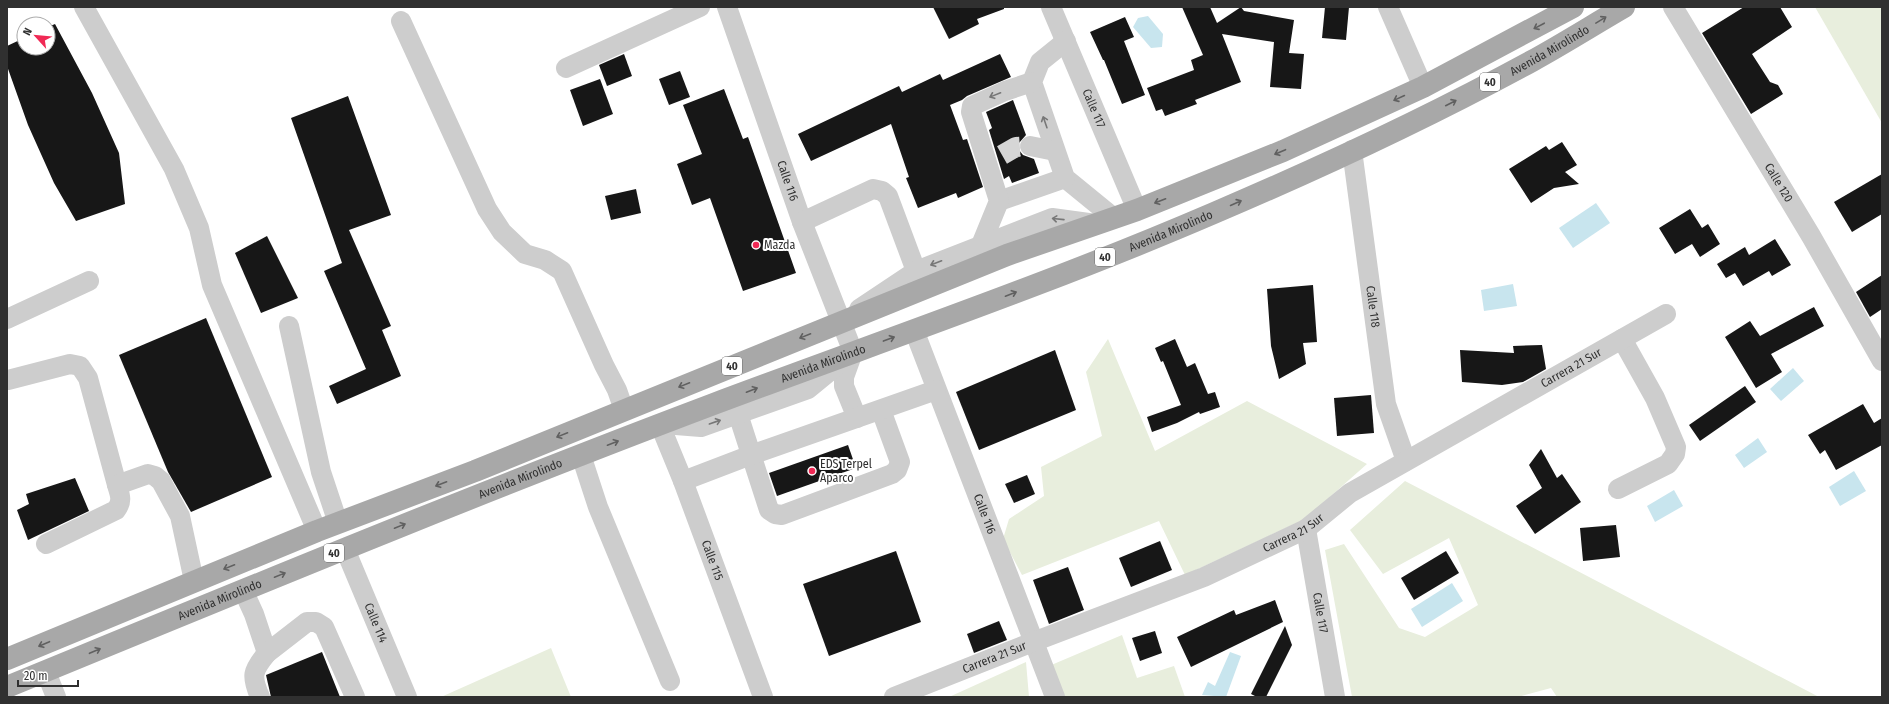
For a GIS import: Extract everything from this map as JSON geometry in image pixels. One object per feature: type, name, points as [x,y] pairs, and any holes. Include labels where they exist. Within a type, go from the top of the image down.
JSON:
[{"type":"main road","name":"Avenida Mirolindo","points":[[8,658],[317,531],[453,479],[1007,255],[1136,210],[1283,151],[1423,87],[1573,7]]},
{"type":"main road","name":"Avenida Mirolindo","points":[[7,688],[243,590],[661,424],[1083,266],[1213,214],[1420,118],[1534,60],[1624,7]]},
{"type":"street","points":[[84,7],[174,169],[199,228],[212,285],[317,531]]},
{"type":"street","points":[[566,68],[700,7]]},
{"type":"street","name":"Calle 116","points":[[727,7],[802,222],[853,352]]},
{"type":"street","name":"Calle 117","points":[[1052,7],[1136,210]]},
{"type":"street","points":[[1388,7],[1423,87]]},
{"type":"street","name":"Calle 120","points":[[1672,7],[1811,236],[1882,361]]},
{"type":"street","points":[[401,21],[487,209],[502,232],[525,254],[545,260],[562,271],[604,365],[617,390],[624,410]]},
{"type":"street","points":[[1066,41],[1040,62],[1032,82],[1065,178],[1105,221]]},
{"type":"street","points":[[981,245],[1000,201],[996,163],[971,112],[972,106],[1005,91],[1032,82]]},
{"type":"street","points":[[1030,146],[1055,151]]},
{"type":"street","name":"Calle 118","points":[[1352,150],[1386,404],[1406,460]]},
{"type":"street","points":[[1000,201],[1065,178]]},
{"type":"street","points":[[802,222],[873,189],[882,191],[888,196],[916,271]]},
{"type":"street","points":[[841,322],[916,271],[981,245],[1052,218],[1105,221]]},
{"type":"street","points":[[7,319],[89,281]]},
{"type":"street","name":"Carrera 21 Sur","points":[[894,697],[1204,577],[1306,529],[1350,494],[1406,460],[1666,314]]},
{"type":"street","points":[[290,326],[321,472],[338,523]]},
{"type":"street","name":"Calle 116","points":[[914,330],[1055,697]]},
{"type":"street","points":[[1618,489],[1668,464],[1674,454],[1676,446],[1655,398],[1622,339]]},
{"type":"street","points":[[661,424],[701,427],[808,389],[853,352]]},
{"type":"street","points":[[853,352],[844,377],[844,386],[857,418]]},
{"type":"street","points":[[8,380],[70,364],[80,366],[88,378],[121,499],[116,510],[46,544]]},
{"type":"street","points":[[683,481],[751,455],[936,390]]},
{"type":"street","points":[[738,414],[769,510],[775,514],[782,515],[892,474],[897,470],[900,462],[881,410]]},
{"type":"street","name":"Calle 115","points":[[661,424],[763,697]]},
{"type":"street","points":[[581,456],[598,507],[670,681]]},
{"type":"street","points":[[117,485],[148,474],[155,476],[161,481],[180,516],[194,581]]},
{"type":"street","name":"Calle 117","points":[[1306,529],[1335,697]]},
{"type":"street","name":"Calle 114","points":[[345,549],[407,697]]},
{"type":"street","points":[[243,590],[254,614],[267,653]]},
{"type":"street","points":[[260,697],[253,682],[256,666],[267,653],[307,622],[316,622],[324,626],[355,697]]},
{"type":"street","points":[[46,672],[56,697]]},
{"type":"green space","points":[[1815,7],[1882,7],[1882,123]]},
{"type":"green space","points":[[1108,339],[1155,451],[1247,401],[1367,464],[1305,519],[1185,575],[1159,521],[1022,575],[1003,539],[1009,519],[1044,496],[1041,467],[1102,436],[1086,372]]},
{"type":"green space","points":[[1405,481],[1819,697],[1557,697],[1551,688],[1518,697],[1352,697],[1325,550],[1344,544],[1399,628],[1425,637],[1478,605],[1449,538],[1383,574],[1350,530]]},
{"type":"green space","points":[[1122,635],[1137,678],[1174,666],[1185,697],[1062,697],[1049,666]]},
{"type":"green space","points":[[551,648],[571,697],[441,697]]},
{"type":"green space","points":[[1026,662],[1029,697],[949,697]]},
{"type":"water","points":[[1148,16],[1163,34],[1162,47],[1151,48],[1133,27],[1138,18]]},
{"type":"water","points":[[1596,203],[1610,223],[1573,248],[1559,228]]},
{"type":"water","points":[[1513,284],[1517,306],[1484,311],[1481,290]]},
{"type":"water","points":[[1793,368],[1804,381],[1781,401],[1770,389]]},
{"type":"water","points":[[1758,438],[1767,452],[1744,468],[1735,455]]},
{"type":"water","points":[[1854,471],[1866,491],[1840,506],[1829,487]]},
{"type":"water","points":[[1674,490],[1683,506],[1655,522],[1647,506]]},
{"type":"water","points":[[1452,583],[1463,601],[1422,627],[1411,609]]},
{"type":"water","points":[[1230,652],[1241,656],[1226,697],[1202,695],[1208,682],[1215,686]]},
{"type":"building","points":[[933,7],[1004,7],[1004,9],[977,19],[979,24],[949,39]]},
{"type":"building","points":[[1182,7],[1210,7],[1217,23],[1241,7],[1244,11],[1294,20],[1289,53],[1304,54],[1301,89],[1270,87],[1274,42],[1222,34],[1241,82],[1195,100],[1197,104],[1165,116],[1162,109],[1156,111],[1147,88],[1194,70],[1191,60],[1203,55]]},
{"type":"building","points":[[1325,7],[1349,7],[1346,40],[1322,38]]},
{"type":"building","points":[[1744,7],[1780,7],[1792,27],[1752,54],[1770,82],[1778,85],[1783,94],[1751,114],[1702,33]]},
{"type":"building","points":[[1125,17],[1134,37],[1124,41],[1145,95],[1122,104],[1104,60],[1090,32]]},
{"type":"building","points":[[56,26],[92,93],[119,153],[125,204],[76,221],[54,183],[28,125],[7,66],[7,46],[16,42],[16,56],[56,56]]},
{"type":"building","points":[[624,54],[632,76],[607,86],[599,65]]},
{"type":"building","points":[[1000,54],[1011,77],[950,105],[963,140],[967,139],[983,187],[958,198],[956,193],[918,208],[906,178],[909,177],[891,124],[811,161],[798,134],[899,86],[902,92],[940,74],[943,80]]},
{"type":"building","points":[[680,71],[690,97],[669,105],[659,79]]},
{"type":"building","points":[[600,79],[613,114],[583,126],[570,90]]},
{"type":"building","points":[[724,89],[743,139],[748,137],[796,273],[743,291],[710,198],[692,205],[677,164],[702,154],[683,105]]},
{"type":"building","points":[[348,96],[391,215],[349,230],[391,326],[382,330],[401,376],[337,404],[329,386],[366,369],[324,271],[342,263],[291,118]]},
{"type":"building","points":[[1013,100],[1026,135],[1019,143],[1019,150],[1023,155],[1034,159],[1039,173],[1012,183],[1009,176],[1004,179],[989,130],[992,128],[986,112]]},
{"type":"building","points":[[1562,142],[1577,165],[1565,172],[1579,184],[1554,188],[1531,203],[1509,169],[1546,146],[1549,150]]},
{"type":"building","points":[[1882,174],[1882,214],[1852,232],[1834,202]]},
{"type":"building","points":[[636,189],[641,213],[611,220],[605,196]]},
{"type":"building","points":[[1690,209],[1702,228],[1708,224],[1720,244],[1700,257],[1692,244],[1675,254],[1659,228]]},
{"type":"building","points":[[267,236],[298,298],[261,313],[235,253]]},
{"type":"building","points":[[1775,239],[1791,265],[1772,276],[1769,271],[1743,286],[1735,273],[1726,278],[1717,264],[1745,247],[1749,255]]},
{"type":"building","points":[[1882,275],[1882,309],[1870,317],[1856,292]]},
{"type":"building","points":[[1313,285],[1317,342],[1303,343],[1306,364],[1279,379],[1271,346],[1267,289]]},
{"type":"building","points":[[1814,307],[1824,326],[1771,354],[1782,372],[1756,388],[1725,337],[1750,321],[1760,336]]},
{"type":"building","points":[[206,318],[272,477],[191,512],[168,472],[119,355]]},
{"type":"building","points":[[1175,339],[1187,367],[1195,363],[1208,394],[1215,392],[1220,407],[1200,414],[1199,412],[1177,423],[1152,432],[1147,417],[1181,405],[1163,361],[1161,362],[1155,348]]},
{"type":"building","points":[[1542,345],[1546,369],[1523,382],[1502,385],[1462,382],[1460,350],[1514,353],[1513,346]]},
{"type":"building","points":[[1055,350],[1076,410],[979,450],[956,392]]},
{"type":"building","points":[[1745,386],[1756,402],[1700,441],[1689,425]]},
{"type":"building","points":[[1371,395],[1374,433],[1337,436],[1334,398]]},
{"type":"building","points":[[1863,404],[1874,423],[1882,418],[1882,445],[1836,470],[1825,450],[1820,454],[1808,435]]},
{"type":"building","name":"EDS Terpel Aparco","points":[[848,445],[856,468],[777,496],[769,473]]},
{"type":"building","points":[[1541,449],[1557,478],[1562,474],[1581,502],[1535,534],[1516,506],[1542,488],[1529,465]]},
{"type":"building","points":[[1027,475],[1035,494],[1014,503],[1005,484]]},
{"type":"building","points":[[75,478],[89,511],[28,540],[17,510],[29,504],[26,494]]},
{"type":"building","points":[[1616,525],[1620,557],[1583,561],[1580,528]]},
{"type":"building","points":[[1160,541],[1172,570],[1131,587],[1119,558]]},
{"type":"building","points":[[896,551],[921,622],[829,656],[803,584]]},
{"type":"building","points":[[1446,551],[1459,573],[1414,600],[1401,578]]},
{"type":"building","points":[[1068,567],[1084,610],[1049,624],[1033,580]]},
{"type":"building","points":[[1275,600],[1283,622],[1191,667],[1177,637],[1234,610],[1236,615]]},
{"type":"building","points":[[999,621],[1007,640],[974,653],[967,634]]},
{"type":"building","points":[[1285,626],[1292,645],[1266,697],[1257,697],[1251,694]]},
{"type":"building","points":[[1155,631],[1162,653],[1140,661],[1132,638]]},
{"type":"building","points":[[322,652],[340,697],[271,697],[266,675]]},
{"type":"tunnel","points":[[1002,155],[1016,147],[1030,146]]},
{"type":"place","name":"Mazda","points":[[756,245]]},
{"type":"place","name":"EDS Terpel Aparco","points":[[812,471]]}]
